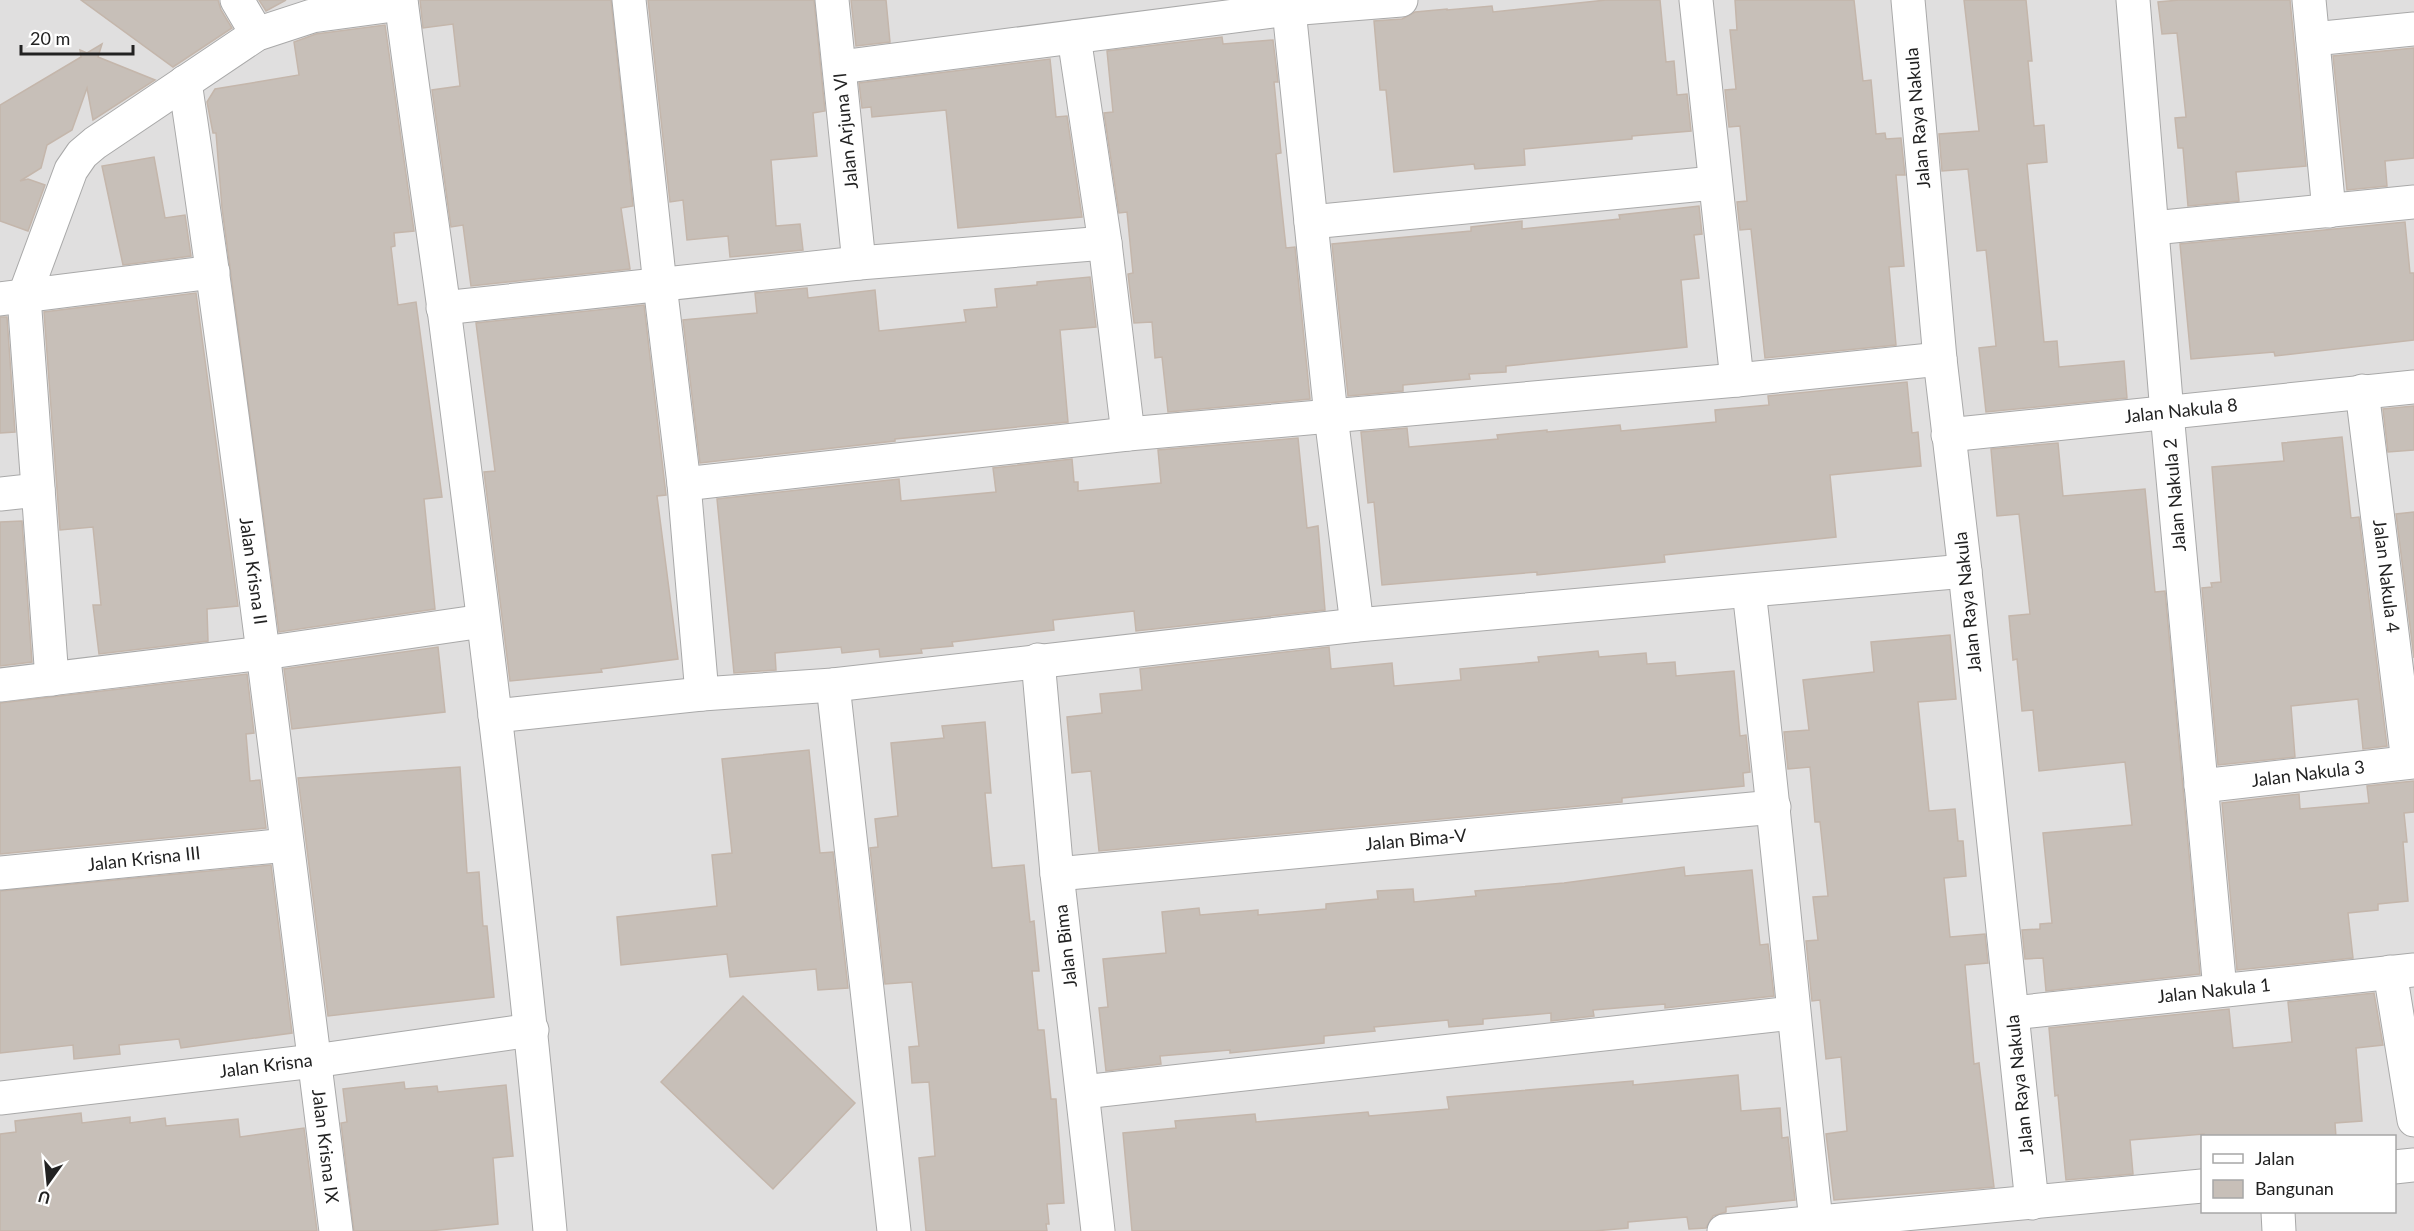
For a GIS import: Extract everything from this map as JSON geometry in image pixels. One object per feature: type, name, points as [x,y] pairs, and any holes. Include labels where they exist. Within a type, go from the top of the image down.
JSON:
[{"type":"street","points":[[237,0],[257,34]]},
{"type":"street","points":[[629,0],[684,484],[702,694]]},
{"type":"street","name":"Jalan Arjuna VI","points":[[832,0],[859,263]]},
{"type":"street","points":[[840,67],[1074,37],[1289,4],[1401,0]]},
{"type":"street","points":[[1696,0],[1737,380]]},
{"type":"street","name":"Jalan Raya Nakula","points":[[1908,0],[1940,359],[1965,571],[2032,1203]]},
{"type":"street","name":"Jalan Nakula 2","points":[[2133,0],[2167,413],[2220,990]]},
{"type":"street","points":[[2309,0],[2329,210]]},
{"type":"street","points":[[52,679],[38,490],[12,298],[71,170],[81,154],[257,34],[312,16],[401,2],[495,716],[532,1030],[550,1231]]},
{"type":"street","points":[[1289,4],[1331,416],[1357,625]]},
{"type":"street","points":[[2313,39],[2414,29]]},
{"type":"street","points":[[1074,37],[1105,243],[1128,434]]},
{"type":"street","name":"Jalan Krisna II","points":[[185,82],[264,653],[314,1061]]},
{"type":"street","points":[[1311,222],[1714,183]]},
{"type":"street","points":[[2153,228],[2414,202]]},
{"type":"street","points":[[443,308],[859,263],[1105,243]]},
{"type":"street","points":[[12,298],[213,273]]},
{"type":"street","points":[[684,484],[1128,434],[1737,380],[1940,359]]},
{"type":"street","name":"Jalan Nakula 8","points":[[1948,435],[2414,387]]},
{"type":"street","name":"Jalan Nakula 4","points":[[2362,391],[2401,587],[2411,762]]},
{"type":"street","points":[[0,494],[38,490]]},
{"type":"street","points":[[495,716],[702,694],[833,685],[1357,625],[1965,571]]},
{"type":"street","points":[[1749,591],[1774,807],[1816,1221]]},
{"type":"street","points":[[0,686],[264,653],[483,621]]},
{"type":"street","name":"Jalan Bima","points":[[1038,660],[1057,874],[1098,1231]]},
{"type":"street","points":[[833,685],[894,1231]]},
{"type":"street","name":"Jalan Nakula 3","points":[[2201,786],[2411,762]]},
{"type":"street","name":"Jalan Bima-V","points":[[1057,874],[1774,807]]},
{"type":"street","name":"Jalan Krisna III","points":[[0,873],[287,845]]},
{"type":"street","points":[[2402,971],[2414,1119]]},
{"type":"street","name":"Jalan Nakula 1","points":[[2013,1013],[2402,971]]},
{"type":"street","points":[[1083,1092],[1793,1012]]},
{"type":"street","name":"Jalan Krisna","points":[[0,1098],[314,1061],[532,1030]]},
{"type":"street","name":"Jalan Krisna IX","points":[[314,1061],[336,1231]]},
{"type":"street","points":[[2396,1167],[2414,1165]]},
{"type":"street","points":[[1724,1231],[2201,1186]]},
{"type":"street","points":[[2278,1213],[2279,1231]]},
{"type":"shaded area","points":[[0,0],[2414,0],[2414,1231],[0,1231]]},
{"type":"building","points":[[81,0],[218,0],[232,28],[173,67]]},
{"type":"building","points":[[259,0],[286,0],[266,11]]},
{"type":"building","points":[[420,0],[611,0],[633,206],[621,208],[630,269],[471,286],[463,225],[451,227],[432,90],[460,86],[453,24],[423,28]]},
{"type":"building","points":[[648,0],[814,0],[825,111],[813,113],[817,156],[771,160],[776,226],[800,224],[803,250],[730,257],[728,236],[687,240],[683,200],[670,202]]},
{"type":"building","points":[[851,0],[886,0],[890,42],[856,46]]},
{"type":"building","points":[[1606,0],[1660,0],[1666,62],[1674,61],[1677,95],[1687,94],[1691,131],[1524,149],[1525,165],[1475,169],[1474,164],[1394,172],[1386,90],[1380,90],[1374,21],[1402,19],[1415,12],[1447,9],[1492,6],[1493,12]]},
{"type":"building","points":[[1735,0],[1854,0],[1863,81],[1871,80],[1876,134],[1885,133],[1886,139],[1901,138],[1905,175],[1896,175],[1904,266],[1889,267],[1896,345],[1765,358],[1751,229],[1740,230],[1737,202],[1747,201],[1740,126],[1729,127],[1725,90],[1736,89],[1730,30],[1737,30]]},
{"type":"building","points":[[1964,0],[2026,0],[2032,61],[2028,61],[2034,126],[2044,125],[2047,162],[2027,164],[2044,342],[2057,341],[2059,367],[2124,361],[2127,398],[1986,412],[1979,348],[1996,346],[1986,250],[1977,251],[1968,169],[1942,171],[1939,134],[1979,131]]},
{"type":"building","points":[[2290,0],[2306,166],[2236,172],[2239,201],[2188,206],[2183,148],[2178,148],[2175,118],[2186,117],[2177,33],[2162,34],[2158,2]]},
{"type":"building","points":[[385,25],[414,231],[394,233],[395,246],[391,247],[398,305],[416,302],[442,497],[424,499],[435,609],[279,632],[222,208],[216,133],[213,133],[207,102],[215,89],[299,75],[294,42],[316,34]]},
{"type":"building","points":[[1222,37],[1223,44],[1273,40],[1278,82],[1274,82],[1281,153],[1276,154],[1286,248],[1295,247],[1310,399],[1168,412],[1162,357],[1155,358],[1152,322],[1134,323],[1128,274],[1133,273],[1127,212],[1119,213],[1104,113],[1113,112],[1107,51]]},
{"type":"building","points":[[102,44],[98,57],[155,80],[93,120],[87,88],[72,130],[47,145],[41,168],[20,181],[28,179],[45,185],[28,231],[0,221],[0,105],[81,57],[80,50],[87,53]]},
{"type":"building","points":[[2414,48],[2414,158],[2385,161],[2387,186],[2347,190],[2333,56]]},
{"type":"building","points":[[1050,59],[1056,117],[1067,116],[1082,217],[958,228],[946,110],[872,117],[871,107],[862,108],[859,83]]},
{"type":"building","points":[[154,157],[165,218],[185,215],[191,256],[123,265],[102,166]]},
{"type":"building","points":[[1699,206],[1702,234],[1694,235],[1699,278],[1681,280],[1687,347],[1506,366],[1506,372],[1469,374],[1470,379],[1403,385],[1403,391],[1348,396],[1332,244],[1471,231],[1471,227],[1522,221],[1522,229],[1620,219],[1619,215]]},
{"type":"building","points":[[2405,222],[2410,273],[2414,273],[2414,340],[2275,356],[2274,352],[2191,359],[2180,244]]},
{"type":"building","points":[[1090,277],[1096,327],[1060,330],[1068,422],[895,439],[895,441],[700,463],[683,320],[757,313],[755,293],[807,288],[808,298],[875,290],[879,331],[966,322],[964,310],[997,307],[995,289]]},
{"type":"building","points":[[196,293],[238,606],[207,609],[208,641],[99,654],[93,605],[101,605],[93,527],[60,530],[44,312]]},
{"type":"building","points":[[644,305],[666,495],[657,496],[678,659],[601,669],[602,672],[510,681],[484,472],[495,471],[476,323]]},
{"type":"building","points":[[0,317],[7,317],[15,432],[0,433]]},
{"type":"building","points":[[1907,382],[1912,433],[1918,432],[1921,466],[1830,475],[1836,537],[1664,555],[1665,562],[1537,575],[1537,572],[1382,585],[1374,502],[1368,503],[1361,432],[1407,428],[1409,447],[1498,439],[1497,435],[1547,430],[1547,432],[1620,425],[1621,431],[1716,422],[1715,410],[1769,405],[1768,396]]},
{"type":"building","points":[[2414,406],[2414,450],[2388,452],[2383,409]]},
{"type":"building","points":[[2342,437],[2351,518],[2359,517],[2387,746],[2363,749],[2358,699],[2291,706],[2295,757],[2218,765],[2202,588],[2212,587],[2211,583],[2221,582],[2212,467],[2284,461],[2282,443]]},
{"type":"building","points":[[1298,438],[1307,528],[1318,526],[1325,610],[1136,631],[1134,611],[1053,620],[1054,630],[952,642],[953,646],[921,649],[922,653],[880,657],[879,649],[842,653],[841,647],[775,653],[776,670],[734,673],[717,499],[899,479],[901,501],[996,492],[993,468],[1072,459],[1074,482],[1078,482],[1078,491],[1161,483],[1158,450]]},
{"type":"building","points":[[2058,443],[2063,496],[2145,489],[2155,592],[2165,591],[2200,974],[2046,991],[2043,958],[2025,959],[2022,930],[2040,929],[2040,924],[2052,923],[2043,833],[2132,825],[2125,762],[2039,771],[2033,710],[2022,711],[2017,659],[2013,660],[2009,616],[2030,614],[2019,514],[1997,516],[1991,449]]},
{"type":"building","points":[[2414,512],[2414,658],[2396,514]]},
{"type":"building","points":[[22,521],[32,662],[0,666],[0,522]]},
{"type":"building","points":[[1950,635],[1956,699],[1918,702],[1929,811],[1955,809],[1958,841],[1963,841],[1966,876],[1944,878],[1950,937],[1985,934],[1988,963],[1965,965],[1974,1064],[1979,1063],[1994,1187],[1834,1200],[1826,1134],[1847,1131],[1841,1057],[1826,1059],[1820,1000],[1812,1001],[1806,941],[1818,940],[1813,897],[1828,896],[1820,822],[1815,822],[1810,767],[1788,769],[1784,732],[1809,730],[1803,680],[1874,672],[1871,642]]},
{"type":"building","points":[[438,647],[445,712],[292,729],[284,669]]},
{"type":"building","points":[[1329,647],[1331,669],[1392,663],[1394,686],[1461,680],[1460,669],[1539,662],[1538,657],[1598,651],[1599,657],[1646,653],[1647,664],[1675,662],[1676,676],[1734,671],[1740,736],[1746,735],[1750,772],[1743,773],[1744,786],[1622,798],[1622,802],[1099,851],[1091,771],[1072,773],[1067,717],[1102,713],[1100,694],[1142,690],[1140,669]]},
{"type":"building","points":[[247,674],[254,733],[246,734],[250,781],[260,780],[266,828],[0,854],[0,703]]},
{"type":"building","points":[[985,722],[991,793],[985,793],[992,868],[1024,865],[1030,922],[1034,921],[1039,971],[1032,971],[1038,1030],[1044,1030],[1051,1099],[1056,1099],[1064,1203],[1047,1204],[1049,1224],[1046,1224],[1047,1231],[926,1231],[919,1158],[935,1156],[929,1082],[912,1083],[909,1047],[919,1046],[912,982],[885,984],[870,848],[878,847],[875,819],[898,816],[891,743],[944,738],[942,726]]},
{"type":"building","points":[[809,750],[820,853],[833,852],[848,988],[818,990],[816,969],[730,977],[727,954],[621,965],[617,917],[717,906],[712,855],[732,853],[722,759]]},
{"type":"building","points":[[460,767],[467,873],[479,872],[483,926],[487,926],[494,997],[328,1016],[298,778]]},
{"type":"building","points":[[2414,781],[2414,812],[2404,813],[2407,842],[2403,842],[2408,901],[2378,904],[2378,910],[2348,913],[2353,958],[2237,970],[2222,803],[2299,794],[2300,809],[2369,803],[2367,786]]},
{"type":"building","points":[[271,865],[292,1033],[181,1048],[179,1039],[119,1045],[120,1054],[74,1059],[73,1045],[0,1053],[0,891]]},
{"type":"building","points":[[1684,867],[1685,876],[1752,870],[1760,945],[1768,944],[1774,996],[1665,1008],[1665,1004],[1593,1010],[1594,1016],[1551,1021],[1551,1013],[1483,1019],[1483,1024],[1449,1027],[1448,1020],[1374,1027],[1375,1031],[1324,1036],[1324,1043],[1230,1053],[1230,1050],[1160,1056],[1161,1064],[1106,1071],[1099,1008],[1108,1007],[1103,959],[1166,953],[1162,912],[1199,908],[1200,915],[1258,910],[1258,915],[1326,909],[1326,904],[1378,899],[1377,891],[1413,889],[1414,902],[1476,896],[1475,891],[1564,883]]},
{"type":"building","points":[[2374,993],[2383,1045],[2356,1048],[2362,1121],[2335,1123],[2336,1135],[2204,1134],[2130,1140],[2133,1174],[2066,1180],[2049,1028],[2229,1009],[2233,1048],[2292,1042],[2288,1002]]},
{"type":"building","points":[[743,996],[855,1103],[773,1189],[661,1082]]},
{"type":"building","points":[[1738,1075],[1741,1111],[1780,1108],[1782,1138],[1788,1137],[1795,1200],[1726,1207],[1726,1212],[1713,1216],[1706,1228],[1689,1229],[1687,1217],[1628,1222],[1628,1228],[1594,1231],[1132,1231],[1123,1133],[1176,1128],[1175,1121],[1255,1114],[1256,1122],[1368,1112],[1369,1116],[1449,1109],[1447,1097],[1633,1081],[1633,1085]]},
{"type":"building","points":[[404,1082],[405,1089],[437,1086],[438,1092],[506,1085],[513,1156],[493,1158],[498,1224],[429,1231],[354,1231],[341,1123],[347,1122],[343,1089]]},
{"type":"building","points":[[81,1113],[82,1123],[130,1117],[130,1123],[165,1118],[166,1126],[238,1119],[240,1137],[304,1128],[317,1231],[0,1231],[0,1134],[16,1132],[15,1121]]}]
